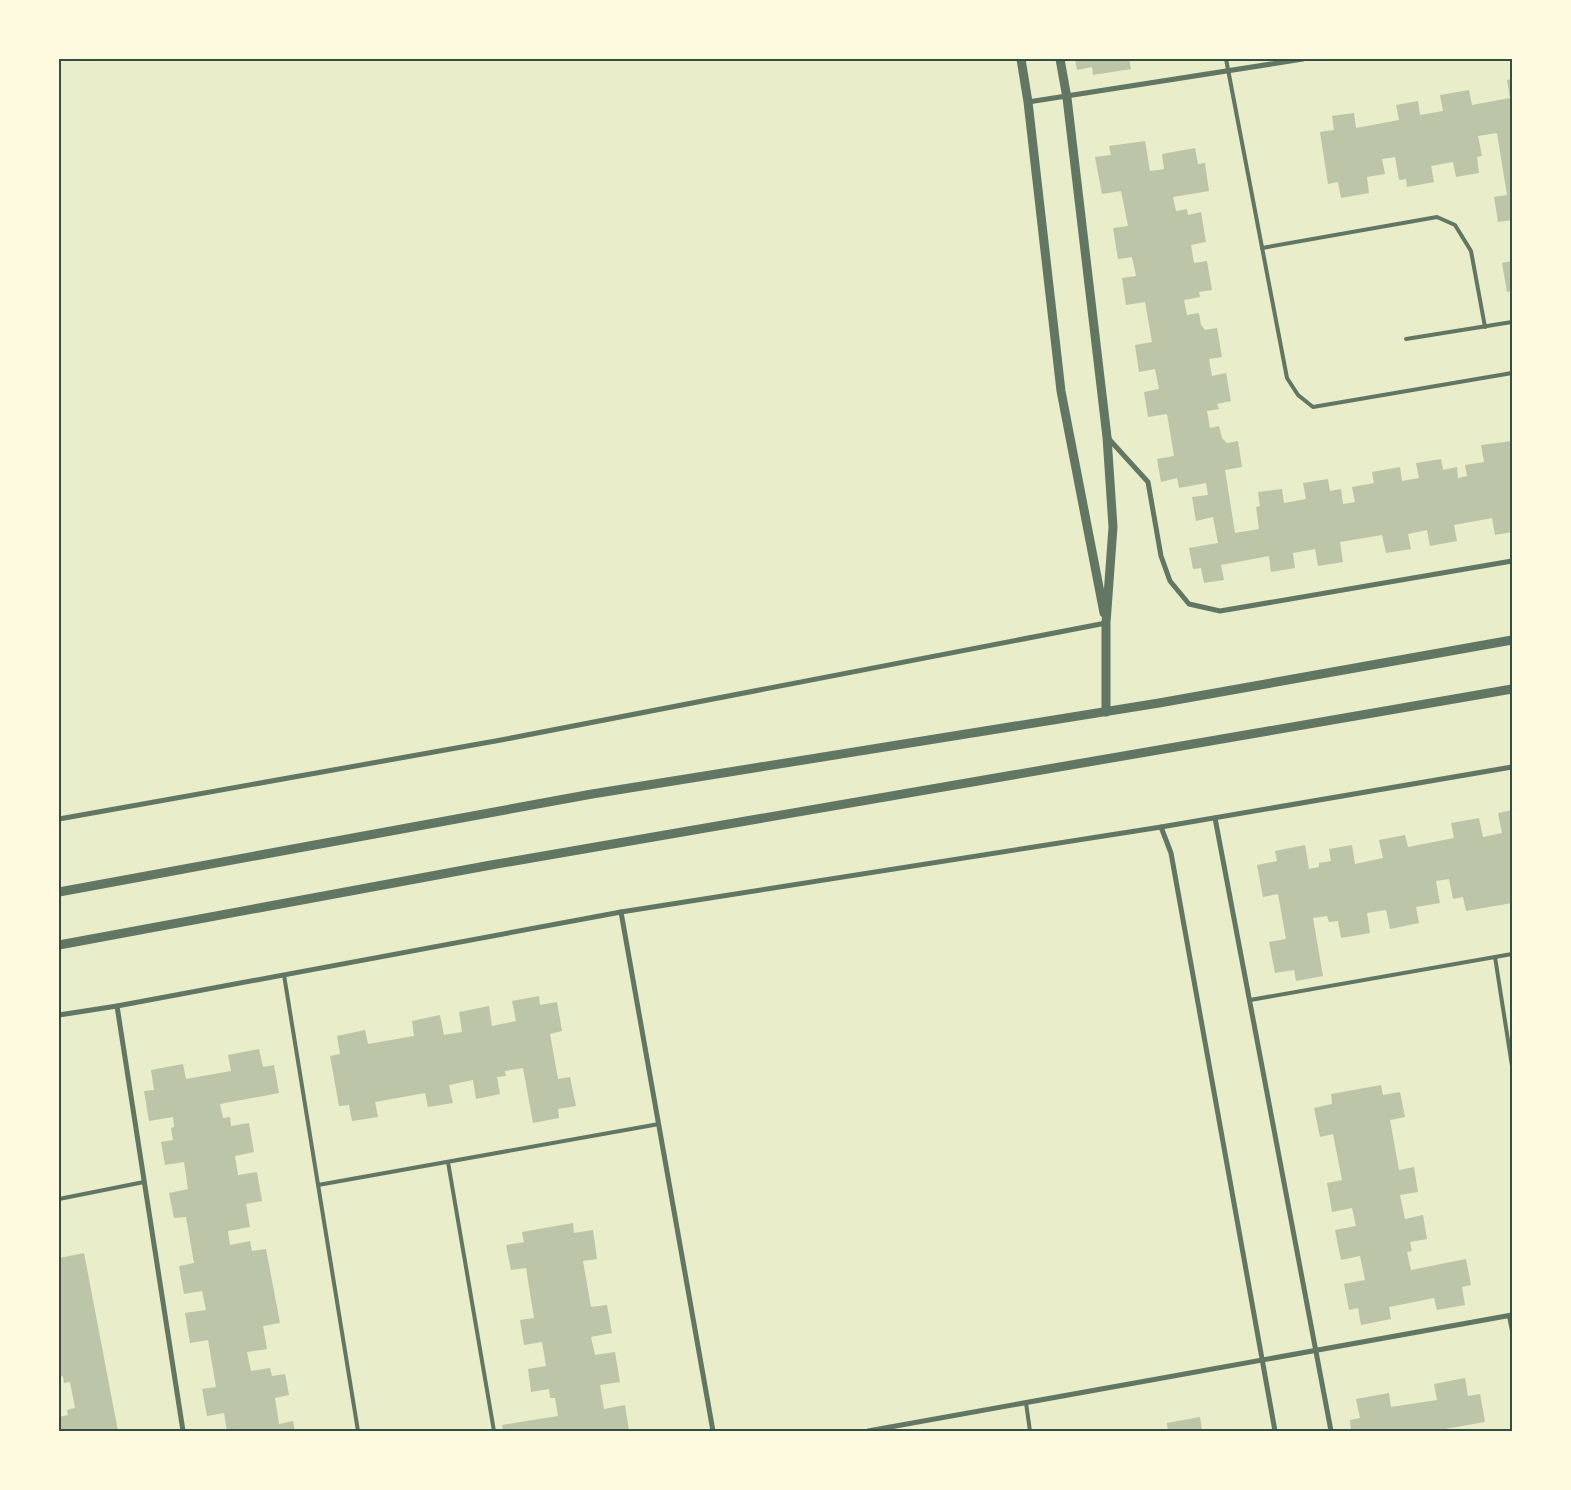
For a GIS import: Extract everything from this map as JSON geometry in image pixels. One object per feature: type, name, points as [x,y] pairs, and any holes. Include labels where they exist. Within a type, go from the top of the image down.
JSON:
[{"type":"street","points":[[1021,59],[1028,102],[1061,391],[1106,623]]},
{"type":"street","points":[[1060,59],[1067,98],[1107,437],[1113,527],[1106,623],[1106,712]]},
{"type":"street","points":[[1028,102],[1067,98],[1228,71],[1274,61],[1303,59]]},
{"type":"street","points":[[1107,437],[1148,482],[1161,556],[1170,581],[1189,604],[1220,611],[1512,561]]},
{"type":"street","points":[[59,819],[501,740],[1106,623]]},
{"type":"street","points":[[59,892],[592,794],[1106,712],[1512,640]]},
{"type":"street","points":[[59,945],[491,865],[1512,689]]},
{"type":"street","points":[[59,1015],[117,1006],[621,912],[1161,827],[1512,767]]},
{"type":"street","points":[[1215,818],[1331,1431]]},
{"type":"street","points":[[1161,827],[1171,853],[1275,1431]]},
{"type":"street","points":[[621,912],[713,1431]]},
{"type":"street","points":[[117,1006],[183,1431]]},
{"type":"street","points":[[868,1431],[1262,1362],[1511,1315]]},
{"type":"lane","points":[[1226,59],[1287,378],[1298,395],[1313,407],[1512,373]]},
{"type":"lane","points":[[1262,248],[1436,216],[1455,225],[1471,251],[1485,327]]},
{"type":"lane","points":[[1406,339],[1512,322]]},
{"type":"lane","points":[[1250,1000],[1512,954]]},
{"type":"lane","points":[[1494,957],[1512,1066]]},
{"type":"lane","points":[[284,974],[358,1431]]},
{"type":"lane","points":[[318,1185],[658,1124]]},
{"type":"lane","points":[[448,1162],[494,1431]]},
{"type":"lane","points":[[59,1198],[144,1182]]},
{"type":"lane","points":[[1511,1315],[1512,1330]]},
{"type":"lane","points":[[1026,1404],[1030,1431]]},
{"type":"building","points":[[1075,59],[1129,59],[1131,69],[1093,75],[1092,67],[1077,70]]},
{"type":"building","points":[[1512,79],[1512,220],[1498,222],[1494,197],[1507,195],[1497,133],[1478,136],[1482,156],[1477,157],[1479,173],[1456,177],[1453,162],[1431,166],[1434,182],[1407,187],[1406,179],[1399,180],[1395,157],[1382,159],[1385,174],[1367,177],[1369,193],[1341,198],[1338,182],[1328,184],[1320,132],[1334,130],[1332,116],[1354,113],[1356,128],[1399,120],[1396,105],[1418,101],[1420,115],[1443,111],[1440,95],[1469,90],[1472,105],[1510,98],[1507,80]]},
{"type":"building","points":[[1145,141],[1150,171],[1164,169],[1162,154],[1195,148],[1198,164],[1205,163],[1209,191],[1173,197],[1176,211],[1187,209],[1188,215],[1201,212],[1206,242],[1191,245],[1194,263],[1207,261],[1212,290],[1199,292],[1200,297],[1184,300],[1187,315],[1199,313],[1201,325],[1205,330],[1217,328],[1222,357],[1209,359],[1212,376],[1226,373],[1231,401],[1217,404],[1219,409],[1207,411],[1210,428],[1219,426],[1222,438],[1227,443],[1238,441],[1242,467],[1225,470],[1235,533],[1259,529],[1256,507],[1260,506],[1258,492],[1282,489],[1284,503],[1306,499],[1303,483],[1328,479],[1330,491],[1341,489],[1343,504],[1355,502],[1352,487],[1374,483],[1372,472],[1400,467],[1402,481],[1419,478],[1416,463],[1441,459],[1443,470],[1457,467],[1458,478],[1467,476],[1465,465],[1484,462],[1481,445],[1512,441],[1512,532],[1495,535],[1492,518],[1454,525],[1457,541],[1430,546],[1427,530],[1408,534],[1411,549],[1386,553],[1382,535],[1340,542],[1343,562],[1318,566],[1315,549],[1293,553],[1295,568],[1271,572],[1269,556],[1221,565],[1224,580],[1204,583],[1201,568],[1193,569],[1189,548],[1218,543],[1213,517],[1196,521],[1192,497],[1208,495],[1206,483],[1179,488],[1177,478],[1161,482],[1157,459],[1174,456],[1167,414],[1148,417],[1144,392],[1159,389],[1155,369],[1139,372],[1135,345],[1152,342],[1145,302],[1126,305],[1122,278],[1136,276],[1132,257],[1118,259],[1113,228],[1128,226],[1121,191],[1102,194],[1095,157],[1111,155],[1109,146]]},
{"type":"building","points":[[1512,261],[1512,291],[1507,292],[1502,263]]},
{"type":"building","points":[[1512,810],[1512,903],[1466,911],[1463,897],[1453,899],[1449,879],[1436,881],[1440,903],[1416,907],[1419,923],[1390,929],[1386,910],[1367,913],[1370,933],[1341,938],[1338,921],[1329,922],[1327,916],[1313,918],[1323,976],[1296,981],[1294,970],[1275,973],[1269,942],[1286,939],[1278,894],[1263,897],[1257,865],[1277,861],[1275,851],[1305,845],[1309,869],[1319,867],[1319,863],[1331,861],[1329,849],[1352,845],[1355,864],[1383,858],[1379,840],[1405,835],[1408,847],[1454,838],[1451,823],[1479,818],[1483,837],[1502,833],[1498,813]]},
{"type":"building","points":[[539,996],[540,1005],[557,1002],[562,1031],[550,1034],[558,1079],[570,1077],[576,1106],[558,1109],[559,1118],[533,1123],[523,1068],[505,1071],[506,1076],[497,1077],[500,1094],[476,1099],[473,1080],[449,1085],[453,1103],[428,1107],[425,1093],[375,1102],[378,1117],[352,1121],[349,1105],[339,1106],[330,1056],[340,1054],[337,1036],[365,1030],[368,1044],[414,1036],[412,1021],[440,1015],[444,1035],[462,1032],[459,1012],[489,1006],[492,1026],[516,1021],[512,1001]]},
{"type":"building","points":[[259,1049],[263,1067],[274,1065],[279,1093],[220,1104],[223,1118],[230,1117],[231,1126],[249,1123],[254,1152],[235,1156],[238,1175],[257,1172],[262,1201],[246,1204],[250,1227],[228,1231],[230,1245],[250,1241],[252,1251],[266,1249],[280,1323],[263,1326],[267,1349],[247,1352],[251,1371],[270,1368],[272,1376],[285,1374],[289,1395],[275,1398],[279,1424],[293,1421],[295,1431],[227,1431],[224,1413],[207,1416],[202,1389],[216,1387],[208,1340],[190,1343],[185,1313],[206,1310],[202,1291],[184,1294],[179,1266],[194,1263],[186,1217],[174,1218],[169,1193],[188,1189],[184,1162],[165,1165],[161,1142],[173,1140],[171,1128],[174,1127],[173,1117],[149,1121],[144,1091],[154,1090],[151,1070],[183,1064],[186,1079],[231,1071],[228,1055]]},
{"type":"building","points":[[1381,1085],[1383,1095],[1400,1092],[1405,1117],[1390,1120],[1399,1170],[1414,1167],[1418,1192],[1400,1195],[1405,1219],[1423,1215],[1427,1239],[1410,1242],[1412,1251],[1407,1252],[1411,1270],[1466,1259],[1471,1285],[1462,1287],[1465,1305],[1437,1310],[1434,1298],[1389,1307],[1391,1319],[1361,1325],[1358,1308],[1349,1310],[1344,1284],[1365,1280],[1360,1256],[1341,1260],[1335,1230],[1356,1226],[1352,1208],[1332,1212],[1327,1183],[1342,1180],[1333,1134],[1320,1137],[1314,1108],[1332,1104],[1331,1094]]},
{"type":"building","points":[[573,1223],[574,1233],[593,1230],[597,1259],[583,1261],[591,1307],[607,1305],[612,1333],[591,1337],[595,1355],[615,1352],[620,1382],[600,1385],[604,1409],[625,1405],[629,1431],[503,1431],[502,1425],[558,1416],[555,1398],[550,1398],[549,1389],[531,1392],[528,1369],[546,1366],[542,1342],[524,1345],[520,1320],[534,1318],[526,1268],[511,1270],[506,1245],[524,1242],[522,1232]]},
{"type":"building","points":[[84,1253],[118,1431],[59,1431],[59,1417],[68,1415],[67,1410],[75,1408],[70,1382],[64,1383],[63,1376],[59,1377],[59,1258]]},
{"type":"building","points":[[1465,1378],[1468,1396],[1480,1394],[1485,1422],[1433,1431],[1351,1431],[1350,1420],[1360,1418],[1356,1399],[1389,1393],[1391,1407],[1437,1400],[1434,1384]]},
{"type":"building","points":[[1200,1417],[1202,1431],[1168,1431],[1167,1423]]}]
